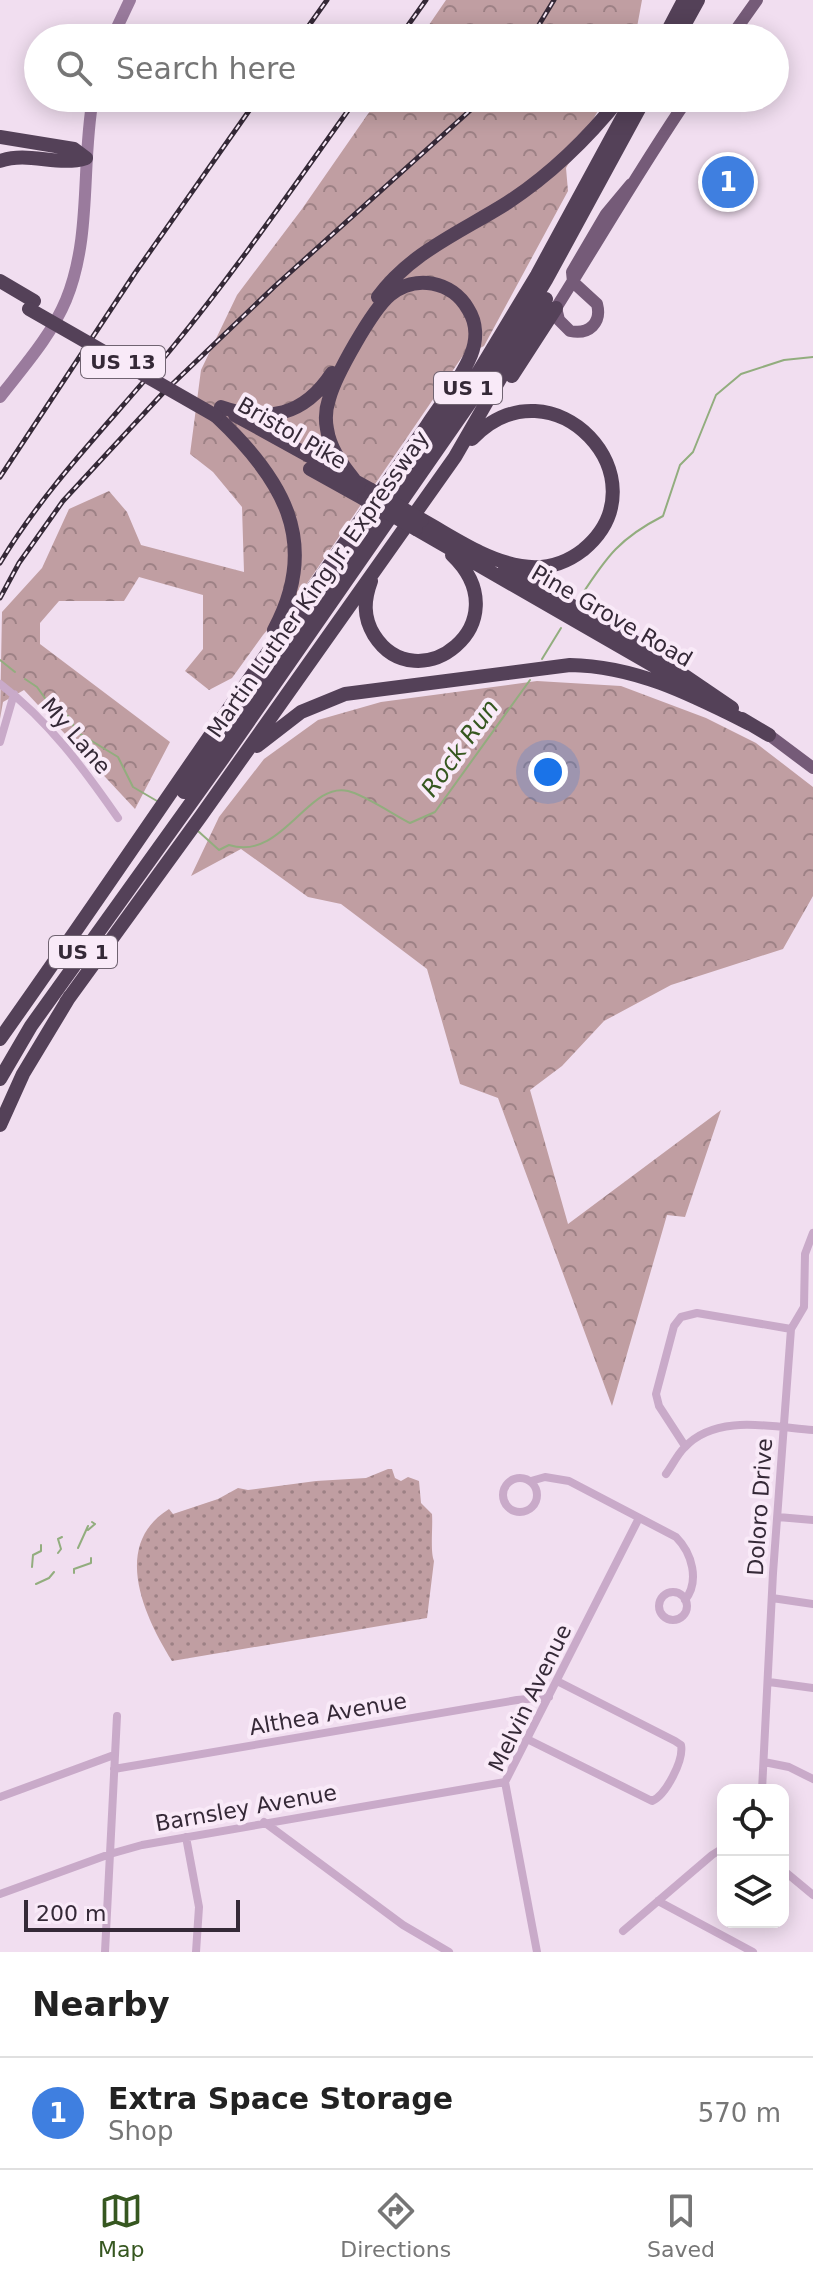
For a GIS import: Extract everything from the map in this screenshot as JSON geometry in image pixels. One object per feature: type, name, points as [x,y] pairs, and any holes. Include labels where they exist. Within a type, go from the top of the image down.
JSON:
[{"type":"highway","points":[[673,24],[684,0]]},
{"type":"highway","points":[[678,24],[698,0]]},
{"type":"highway","points":[[218,411],[275,414],[299,406],[313,397],[328,380],[393,278],[420,255],[539,179],[584,139],[608,112]]},
{"type":"highway","name":"Martin Luther King Jr. Expressway","points":[[187,803],[476,376],[530,287],[625,112]]},
{"type":"highway","name":"Martin Luther King Jr. Expressway","points":[[187,803],[485,381],[533,303],[637,112]]},
{"type":"highway","points":[[0,137],[74,149],[86,158]]},
{"type":"highway","points":[[0,161],[22,156],[72,162],[86,158]]},
{"type":"highway","points":[[222,784],[474,427],[543,304],[593,193]]},
{"type":"highway","points":[[233,700],[400,464],[469,359],[475,340],[473,319],[463,302],[448,289],[435,284],[416,283],[404,286],[389,296],[334,383],[327,408],[328,436],[335,453],[355,481]]},
{"type":"highway","name":"US 13","points":[[2,285],[218,411],[355,481],[367,495]]},
{"type":"highway","points":[[474,427],[489,410],[556,308]]},
{"type":"highway","points":[[0,1125],[23,1074],[149,872],[187,803],[233,700],[284,611],[293,577],[294,540],[285,505],[269,473],[218,411]]},
{"type":"highway","name":"Bristol Pike","points":[[218,411],[419,524],[430,537]]},
{"type":"highway","points":[[455,457],[475,435],[497,420],[515,413],[535,411],[562,416],[578,425],[596,442],[609,466],[612,485],[609,512],[597,535],[580,553],[557,564],[539,567],[521,566],[488,557]]},
{"type":"highway","name":"US 13","points":[[419,524],[488,557]]},
{"type":"highway","points":[[378,566],[365,607],[367,620],[377,639],[393,653],[415,660],[429,660],[449,651],[464,638],[471,626],[477,611],[476,597],[473,582],[464,568],[430,537]]},
{"type":"highway","name":"Pine Grove Road","points":[[430,537],[589,627],[769,735]]},
{"type":"highway","name":"Pine Grove Road","points":[[488,557],[666,662],[769,735]]},
{"type":"highway","points":[[0,1039],[171,828],[187,803],[222,784],[274,731],[322,702],[370,689],[557,666],[598,667],[644,676],[690,694],[750,724]]},
{"type":"highway","name":"US 1","points":[[0,1052],[171,828]]},
{"type":"highway","name":"US 1","points":[[0,1079],[31,1026],[171,828]]},
{"type":"main road","points":[[119,24],[130,0]]},
{"type":"main road","points":[[740,24],[757,0]]},
{"type":"main road","points":[[0,397],[51,329],[69,292],[80,242],[91,112]]},
{"type":"main road","points":[[573,282],[597,304],[599,314],[596,323],[584,332],[570,331],[559,320],[556,308],[679,112]]},
{"type":"main road","name":"Pine Grove Road","points":[[769,735],[813,768]]},
{"type":"street","name":"My Lane","points":[[0,684],[14,694],[64,746],[118,818]]},
{"type":"street","points":[[0,742],[14,694]]},
{"type":"street","name":"Doloro Drive","points":[[762,1784],[791,1329],[809,1306],[805,1254],[813,1233]]},
{"type":"street","points":[[685,1446],[659,1406],[656,1394],[676,1322],[694,1313],[791,1329]]},
{"type":"street","points":[[666,1474],[685,1446],[706,1433],[729,1426],[813,1430]]},
{"type":"street","points":[[531,1481],[538,1495],[534,1505],[524,1512],[512,1511],[503,1500],[504,1488],[517,1478],[531,1481],[545,1477],[569,1481],[676,1537],[685,1547],[692,1569],[691,1590],[685,1600]]},
{"type":"street","points":[[778,1517],[813,1520]]},
{"type":"street","name":"Melvin Avenue","points":[[537,1952],[505,1782],[639,1518]]},
{"type":"street","points":[[772,1598],[813,1604]]},
{"type":"street","points":[[527,1739],[652,1801],[661,1794],[682,1754],[678,1742],[557,1681]]},
{"type":"street","points":[[769,1682],[813,1688]]},
{"type":"street","name":"Althea Avenue","points":[[114,1769],[549,1697]]},
{"type":"street","points":[[105,1952],[117,1716]]},
{"type":"street","points":[[0,1797],[114,1755]]},
{"type":"street","points":[[764,1762],[789,1767],[813,1779]]},
{"type":"street","name":"Barnsley Avenue","points":[[0,1894],[110,1854],[186,1837],[505,1782]]},
{"type":"street","points":[[264,1822],[403,1925],[449,1952]]},
{"type":"street","points":[[186,1837],[199,1907],[196,1952]]},
{"type":"street","points":[[623,1931],[717,1852]]},
{"type":"street","points":[[789,1875],[813,1895]]},
{"type":"street","points":[[658,1901],[753,1952]]},
{"type":"green space","points":[[446,0],[642,0],[638,24],[430,24]]},
{"type":"green space","points":[[369,112],[597,112],[566,168],[568,191],[484,346],[462,357],[306,585],[263,635],[232,678],[209,690],[185,671],[203,649],[203,595],[139,577],[124,601],[59,601],[40,623],[40,644],[170,742],[135,809],[24,690],[3,702],[0,719],[2,612],[42,568],[69,509],[109,491],[127,512],[141,545],[244,572],[242,507],[213,472],[190,454],[201,370],[237,295]]},
{"type":"green space","points":[[537,681],[621,686],[706,718],[756,743],[813,787],[813,896],[783,949],[671,985],[604,1021],[562,1066],[530,1090],[568,1224],[721,1110],[685,1217],[667,1215],[612,1406],[498,1098],[460,1084],[427,969],[341,904],[308,897],[241,849],[191,876],[219,817],[264,759],[318,720],[381,702]]},
{"type":"green space","points":[[392,1469],[395,1478],[401,1481],[408,1477],[419,1481],[421,1503],[432,1514],[434,1561],[427,1618],[172,1661],[143,1603],[138,1582],[137,1561],[141,1542],[151,1524],[169,1509],[173,1514],[218,1499],[238,1488],[248,1490],[366,1478]]},
{"type":"waterway","name":"Rock Run","points":[[581,596],[625,540],[663,516],[680,465],[693,452],[716,395],[741,374],[784,360],[813,357]]},
{"type":"waterway","name":"Rock Run","points":[[542,659],[561,628]]},
{"type":"waterway","name":"Rock Run","points":[[0,660],[15,672]]},
{"type":"waterway","name":"Rock Run","points":[[25,679],[37,687],[52,708],[68,716],[77,732],[118,757],[133,787],[157,801]]},
{"type":"waterway","name":"Rock Run","points":[[198,831],[219,850],[229,845],[248,847],[279,833],[320,798],[334,791],[355,793],[410,823],[435,812],[530,680]]},
{"type":"waterway","points":[[88,1530],[95,1524],[92,1522]]},
{"type":"waterway","points":[[78,1548],[88,1526]]},
{"type":"waterway","points":[[58,1553],[61,1549],[58,1539],[62,1537]]},
{"type":"waterway","points":[[32,1567],[33,1555],[41,1551],[41,1545]]},
{"type":"waterway","points":[[74,1573],[74,1569],[91,1563],[91,1558]]},
{"type":"waterway","points":[[36,1584],[54,1572]]},
{"type":"railway","points":[[310,24],[327,0]]},
{"type":"railway","points":[[409,24],[426,0]]},
{"type":"railway","points":[[539,24],[554,0]]},
{"type":"railway","points":[[0,477],[135,273],[248,112]]},
{"type":"railway","points":[[0,563],[60,479],[220,287],[347,112]]},
{"type":"railway","points":[[0,598],[19,563],[63,501],[163,393],[275,286],[468,112]]},
{"type":"place","name":"Extra Space Storage","points":[[728,182]]}]
